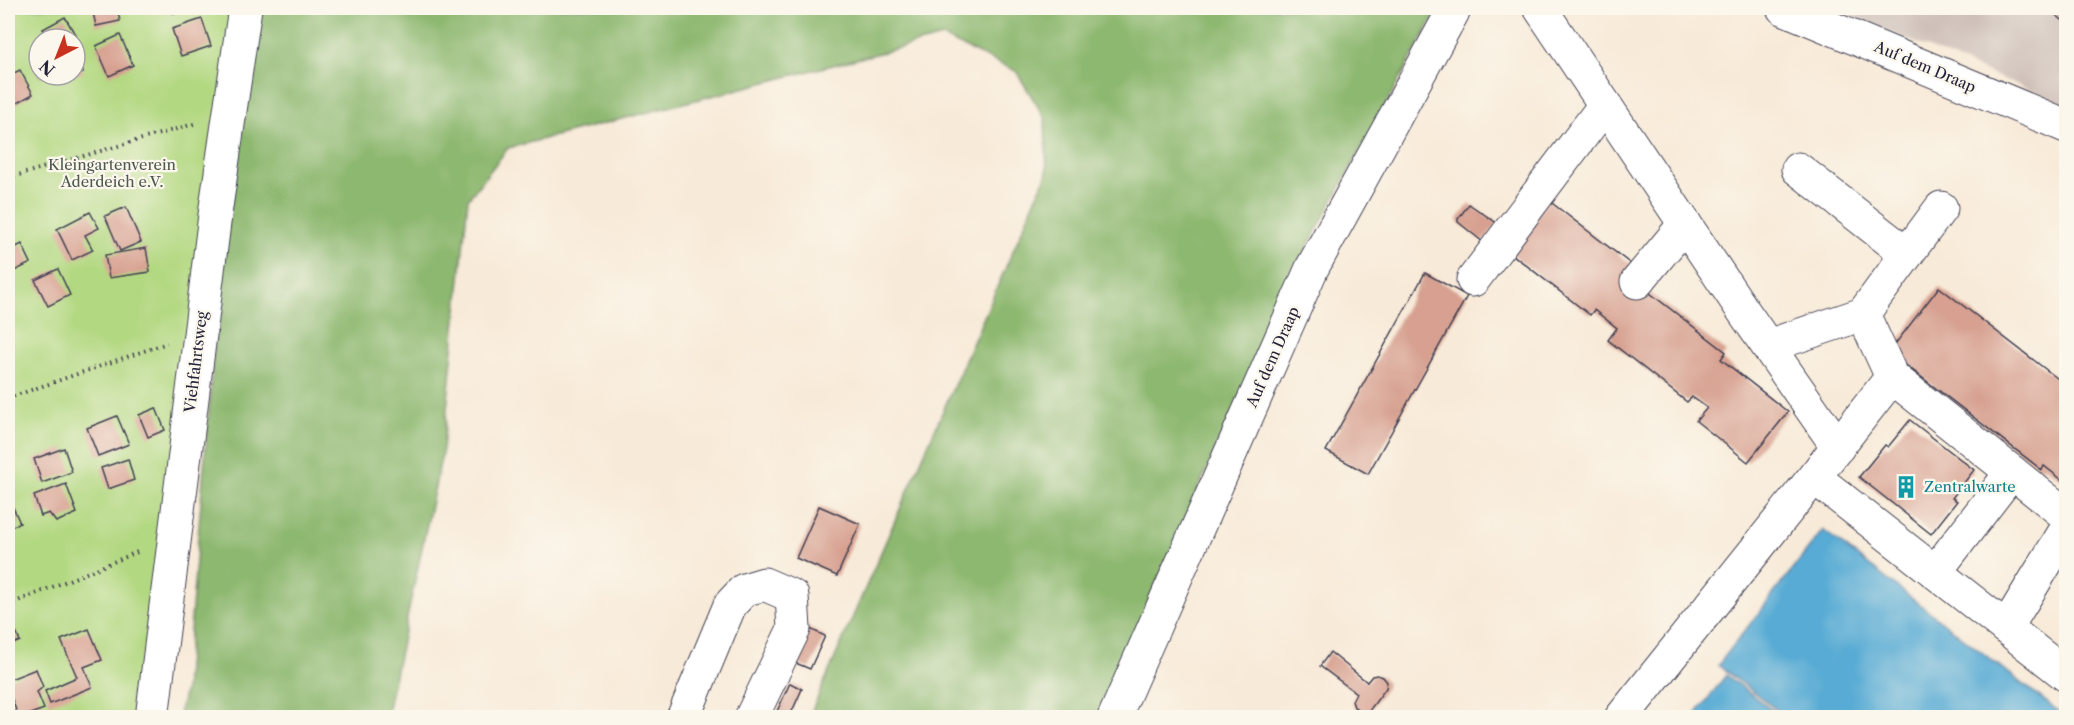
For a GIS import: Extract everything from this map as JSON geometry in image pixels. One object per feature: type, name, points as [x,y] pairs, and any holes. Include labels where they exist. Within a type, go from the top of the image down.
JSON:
[{"type":"street","name":"Viehfahrtsweg","points":[[152,717],[216,207],[245,8]]},
{"type":"street","name":"Auf dem Draap","points":[[1114,717],[1312,268],[1455,8]]},
{"type":"street","points":[[1540,8],[1838,447]]},
{"type":"street","name":"Auf dem Draap","points":[[1783,8],[2067,126]]},
{"type":"street","points":[[1473,280],[1605,105]]},
{"type":"street","points":[[1798,170],[1907,254]]},
{"type":"street","points":[[1768,346],[1863,314],[1941,208]]},
{"type":"street","points":[[1637,282],[1685,224]]},
{"type":"street","points":[[1863,314],[1892,377],[2067,515]]},
{"type":"street","points":[[1621,717],[1892,377]]},
{"type":"street","points":[[1935,572],[2012,472]]},
{"type":"street","points":[[1814,477],[2067,675]]},
{"type":"street","points":[[2006,628],[2067,531]]},
{"type":"street","points":[[683,717],[730,605],[744,590],[764,584],[792,596],[794,629],[751,717]]},
{"type":"path","points":[[8,178],[203,122]]},
{"type":"path","points":[[8,398],[174,341]]},
{"type":"path","points":[[8,605],[144,550]]},
{"type":"shaded area","points":[[1832,8],[2066,8],[2066,105]]},
{"type":"green space","name":"Kleingartenverein Aderdeich e.V.","points":[[8,8],[240,8],[147,717],[8,717]]},
{"type":"green space","points":[[260,8],[1439,8],[1299,262],[1097,717],[809,717],[1047,173],[1045,118],[1016,71],[942,37],[508,148],[468,199],[443,449],[386,717],[178,718],[185,690],[226,208]]},
{"type":"water","points":[[1823,530],[2066,717],[1786,717],[1718,665]]},
{"type":"water","points":[[1726,675],[1781,717],[1694,717]]},
{"type":"building","points":[[92,8],[117,8],[120,21],[96,26]]},
{"type":"building","points":[[171,8],[194,8],[173,13]]},
{"type":"building","points":[[2047,8],[2066,8],[2066,23]]},
{"type":"building","points":[[65,17],[71,27],[47,27]]},
{"type":"building","points":[[202,19],[211,46],[181,56],[172,29]]},
{"type":"building","points":[[120,35],[133,65],[109,76],[96,46]]},
{"type":"building","points":[[20,70],[27,87],[33,94],[8,108],[8,76]]},
{"type":"building","points":[[1548,200],[1632,265],[1646,290],[1726,352],[1721,359],[1788,412],[1748,462],[1696,421],[1707,408],[1692,397],[1687,402],[1608,340],[1617,328],[1594,310],[1590,315],[1508,251]]},
{"type":"building","points":[[1469,204],[1498,224],[1483,242],[1458,222]]},
{"type":"building","points":[[126,207],[141,242],[120,251],[105,216]]},
{"type":"building","points":[[90,212],[99,228],[85,235],[93,250],[72,260],[57,229]]},
{"type":"building","points":[[22,244],[31,263],[8,274],[8,251]]},
{"type":"building","points":[[146,248],[150,272],[109,278],[105,255]]},
{"type":"building","points":[[58,269],[70,295],[48,306],[35,280]]},
{"type":"building","points":[[1425,273],[1467,296],[1368,474],[1326,451]]},
{"type":"building","points":[[1939,287],[2066,385],[2066,483],[2044,466],[2042,470],[1889,352]]},
{"type":"building","points":[[156,408],[165,430],[148,437],[139,415]]},
{"type":"building","points":[[117,416],[129,444],[98,456],[87,428]]},
{"type":"building","points":[[1910,420],[1974,470],[1952,498],[1957,501],[1931,534],[1859,477],[1885,445],[1888,447]]},
{"type":"building","points":[[64,448],[72,472],[42,483],[34,459]]},
{"type":"building","points":[[128,459],[134,480],[108,489],[101,468]]},
{"type":"building","points":[[66,484],[77,513],[56,522],[49,513],[41,516],[34,496]]},
{"type":"building","points":[[8,498],[20,523],[8,528]]},
{"type":"building","points":[[819,506],[860,524],[837,576],[796,558]]},
{"type":"building","points":[[10,619],[20,641],[8,646],[8,621]]},
{"type":"building","points":[[806,627],[825,636],[810,669],[791,661]]},
{"type":"building","points":[[89,629],[102,660],[84,667],[92,687],[50,704],[45,691],[77,677],[61,640]]},
{"type":"building","points":[[1330,652],[1367,682],[1372,676],[1377,675],[1383,677],[1387,682],[1386,688],[1369,711],[1364,713],[1354,707],[1352,701],[1356,693],[1320,666]]},
{"type":"building","points":[[36,669],[43,687],[37,692],[44,709],[19,718],[8,689],[8,680]]},
{"type":"building","points":[[790,683],[802,689],[789,718],[774,718]]},
{"type":"place","name":"Zentralwarte","points":[[1906,487]]}]
